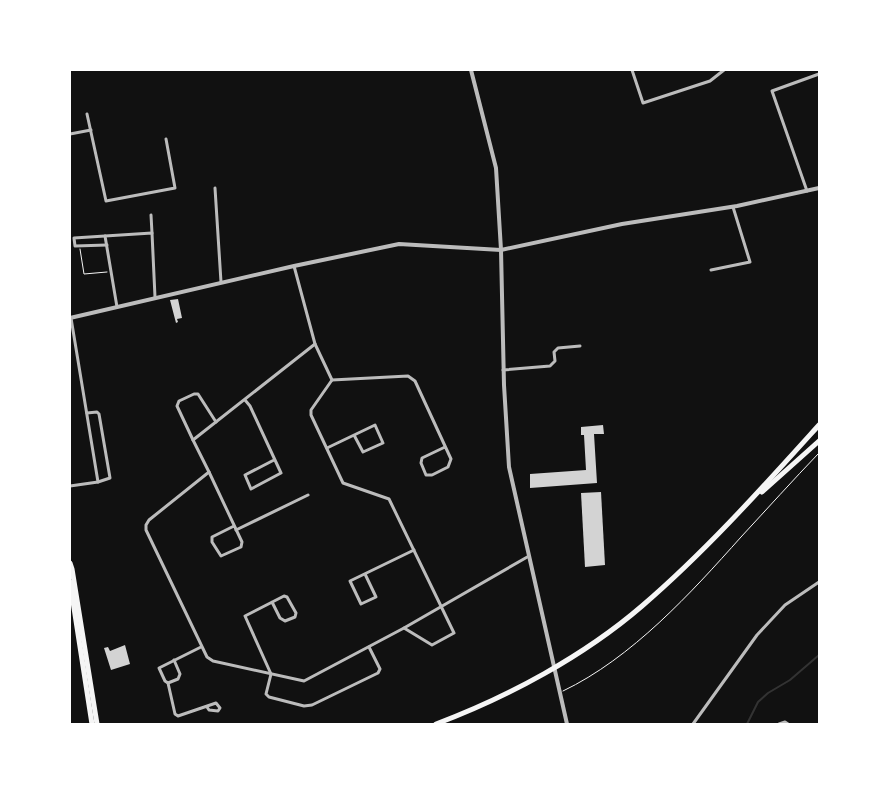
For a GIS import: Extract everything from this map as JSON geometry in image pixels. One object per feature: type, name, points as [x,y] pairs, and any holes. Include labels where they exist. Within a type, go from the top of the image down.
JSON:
[{"type":"main road","points":[[436,724],[474,709],[533,679],[610,631],[642,607],[747,504],[819,424]]},
{"type":"main road","points":[[747,504],[819,441]]},
{"type":"main road","points":[[70,563],[97,724]]},
{"type":"main road","points":[[70,582],[92,724]]},
{"type":"street","points":[[471,70],[496,168],[501,250],[503,370],[509,467],[567,724]]},
{"type":"street","points":[[632,70],[643,103],[710,80],[724,70]]},
{"type":"street","points":[[807,191],[772,91],[819,74]]},
{"type":"street","points":[[87,114],[106,201],[176,188],[166,139]]},
{"type":"street","points":[[70,134],[91,130]]},
{"type":"street","points":[[215,188],[221,282]]},
{"type":"street","points":[[98,482],[70,318],[154,297],[399,244],[501,250],[622,224],[733,207],[819,188]]},
{"type":"street","points":[[711,270],[750,262],[733,207]]},
{"type":"street","points":[[151,215],[154,297]]},
{"type":"street","points":[[106,245],[75,246],[74,238],[152,233]]},
{"type":"street","points":[[105,236],[117,307]]},
{"type":"street","points":[[294,266],[315,344],[332,380]]},
{"type":"street","points":[[194,440],[315,344]]},
{"type":"street","points":[[503,370],[550,366],[554,363],[554,352],[558,348],[580,346]]},
{"type":"street","points":[[332,380],[408,376],[412,378],[451,459],[448,467],[432,475],[426,475],[421,463],[422,458],[445,447]]},
{"type":"street","points":[[332,380],[311,410],[311,416],[343,483],[389,499],[454,633],[432,645],[404,628]]},
{"type":"street","points":[[216,422],[198,394],[179,400],[177,406],[235,528],[242,546],[221,556],[212,542],[212,537],[235,528],[308,495]]},
{"type":"street","points":[[245,400],[250,406],[281,474],[251,489],[245,476],[274,460]]},
{"type":"street","points":[[70,486],[98,482],[110,478],[99,414],[97,412],[87,413]]},
{"type":"street","points":[[327,448],[354,435],[375,425],[383,443],[363,452],[354,435]]},
{"type":"street","points":[[208,472],[149,520],[146,530],[201,647],[207,658],[213,661],[304,681],[404,628],[528,556]]},
{"type":"street","points":[[365,574],[376,597],[361,604],[350,581],[414,550]]},
{"type":"street","points":[[693,724],[757,635],[785,605],[819,582]]},
{"type":"street","points":[[272,602],[280,618],[285,622],[295,617],[296,613],[288,598],[284,596],[272,602],[245,616],[271,674],[266,694],[269,697],[304,706],[312,705],[378,672],[380,669],[369,647]]},
{"type":"street","points":[[201,647],[159,668],[165,681],[168,683],[175,714],[178,716],[207,707]]},
{"type":"street","points":[[168,683],[178,679],[180,674],[174,660]]},
{"type":"street","points":[[779,724],[785,722],[788,724]]},
{"type":"path","points":[[80,246],[84,274],[111,271]]},
{"type":"path","points":[[559,690],[576,684],[622,653],[662,621],[710,572],[819,452]]},
{"type":"building","points":[[178,299],[182,318],[177,319],[178,322],[176,323],[170,300]]},
{"type":"building","points":[[603,425],[604,434],[594,434],[597,483],[530,488],[530,474],[586,470],[584,435],[581,435],[581,427]]},
{"type":"building","points":[[601,492],[605,565],[585,567],[581,493]]},
{"type":"building","points":[[125,645],[130,664],[111,670],[104,648],[108,647],[110,651]]},
{"type":"waterway","points":[[747,724],[758,702],[768,693],[790,680],[819,655]]}]
